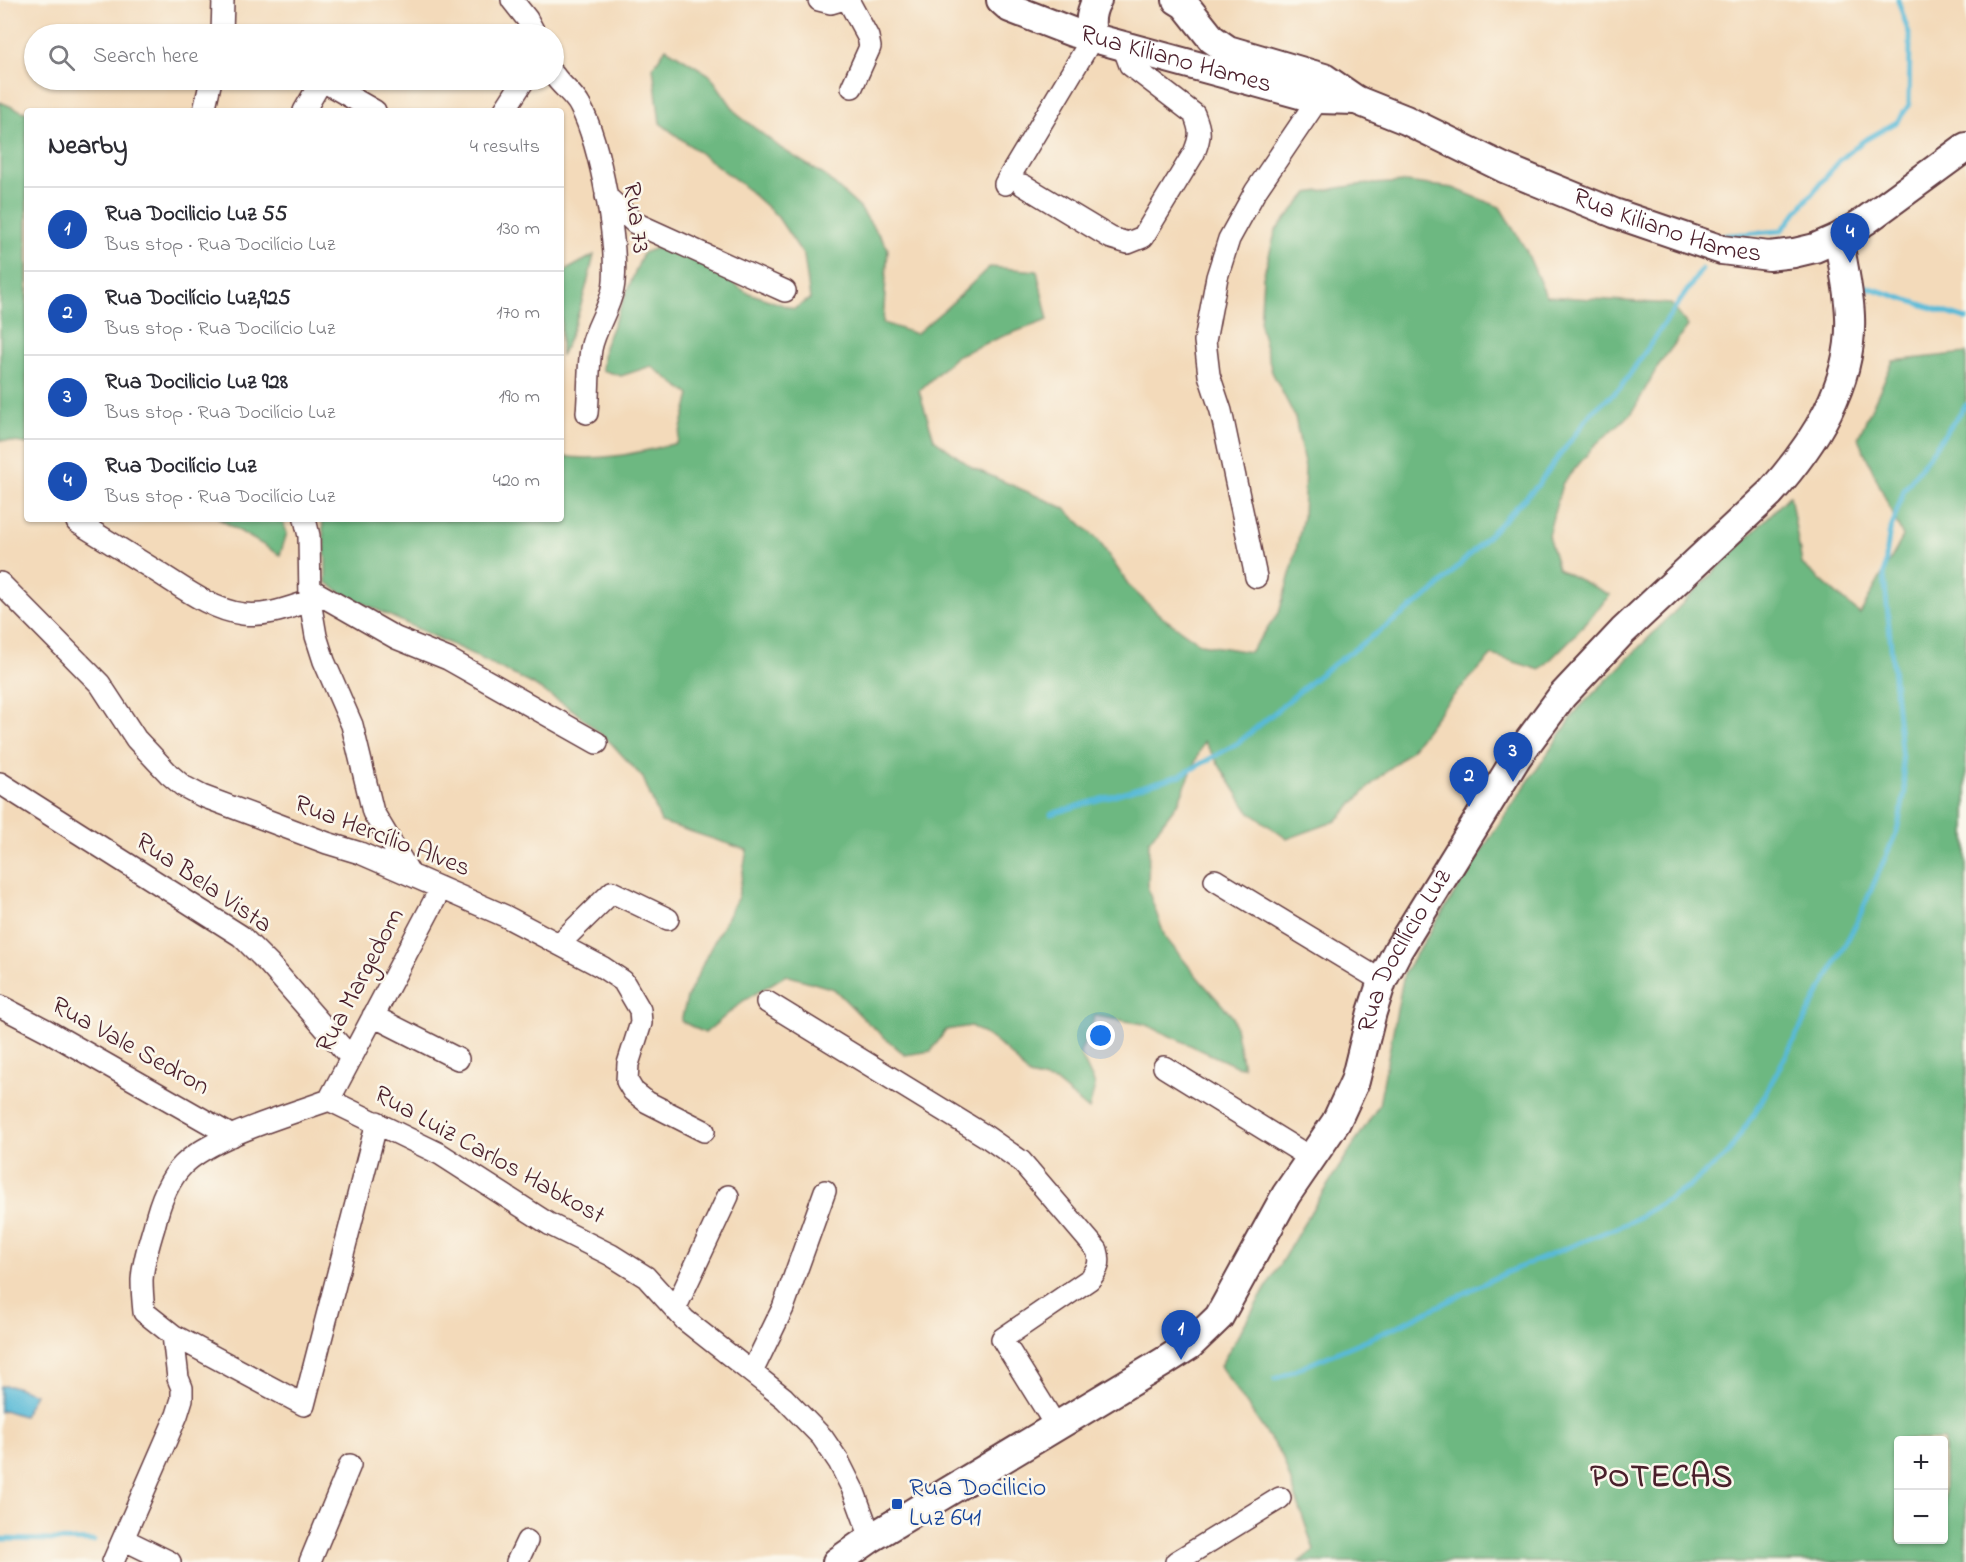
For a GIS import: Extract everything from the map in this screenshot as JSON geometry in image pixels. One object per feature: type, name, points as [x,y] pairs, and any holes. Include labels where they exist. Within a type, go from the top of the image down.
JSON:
[{"type":"main road","name":"Rua Kiliano Hames","points":[[1001,0],[1010,8],[1039,20],[1093,38],[1318,99],[1356,100]]},
{"type":"main road","points":[[1093,38],[1090,21],[1091,12],[1097,0]]},
{"type":"main road","name":"Rua Kiliano Hames","points":[[1182,2],[1212,39],[1228,50],[1324,78],[1356,100],[1406,120],[1504,168],[1571,196],[1722,250],[1769,256],[1815,248],[1838,238],[1865,221],[1966,148]]},
{"type":"main road","points":[[1167,58],[1181,45],[1185,36],[1188,20],[1182,2]]},
{"type":"main road","name":"Rua Docilício Luz","points":[[837,1562],[871,1538],[1165,1361],[1206,1332],[1219,1317],[1272,1219],[1345,1108],[1360,1065],[1372,1012],[1382,981],[1398,950],[1517,757],[1562,696],[1615,639],[1770,493],[1797,462],[1817,432],[1835,393],[1848,346],[1850,318],[1848,290],[1838,238]]},
{"type":"street","points":[[223,0],[224,24]]},
{"type":"street","points":[[512,0],[530,24]]},
{"type":"street","points":[[819,0],[831,3],[842,0]]},
{"type":"street","points":[[848,0],[868,37],[870,46],[852,87]]},
{"type":"street","points":[[1093,38],[1014,185],[1112,238],[1128,243],[1143,237],[1194,153],[1200,138],[1199,126],[1194,114],[1130,65],[1123,46]]},
{"type":"street","name":"Rua 73","points":[[564,87],[580,105],[588,121],[606,196],[614,270],[613,291],[591,349],[587,413]]},
{"type":"street","points":[[205,108],[209,90]]},
{"type":"street","points":[[306,108],[316,90]]},
{"type":"street","points":[[339,90],[370,108]]},
{"type":"street","points":[[506,108],[518,90]]},
{"type":"street","points":[[1256,577],[1221,411],[1209,375],[1205,341],[1216,277],[1229,239],[1255,192],[1318,99]]},
{"type":"street","points":[[606,196],[635,223],[785,291]]},
{"type":"street","points":[[77,522],[200,598],[231,611],[241,614],[265,614],[310,595],[396,638],[448,659],[597,743]]},
{"type":"street","points":[[306,522],[309,536],[310,595],[316,636],[352,725],[374,812],[410,873]]},
{"type":"street","name":"Rua Hercílio Alves","points":[[0,583],[100,684],[136,739],[183,786],[212,800],[410,873],[505,916],[602,967],[623,981],[640,1010],[641,1023],[628,1064],[627,1081],[633,1091],[646,1102],[704,1131]]},
{"type":"street","name":"Rua Bela Vista","points":[[0,783],[241,936],[262,956],[351,1058]]},
{"type":"street","points":[[1215,880],[1382,981]]},
{"type":"street","name":"Rua Margedom","points":[[329,1100],[441,888]]},
{"type":"street","points":[[559,944],[612,892],[668,919]]},
{"type":"street","points":[[767,1002],[987,1137],[1021,1161],[1097,1250],[1100,1260],[1098,1269],[1090,1279],[1002,1339],[1056,1426]]},
{"type":"street","name":"Rua Vale Sedron","points":[[0,1006],[232,1136]]},
{"type":"street","points":[[373,1016],[458,1059]]},
{"type":"street","points":[[1164,1066],[1311,1158]]},
{"type":"street","points":[[329,1100],[232,1136],[198,1153],[182,1166],[173,1176],[156,1216],[142,1280],[144,1312],[173,1335],[304,1405],[377,1122]]},
{"type":"street","name":"Rua Luiz Carlos Habkost","points":[[329,1100],[440,1154],[549,1224],[630,1265],[646,1277],[685,1320],[784,1398],[822,1437],[839,1462],[854,1492],[871,1538]]},
{"type":"street","points":[[752,1372],[783,1308],[825,1191]]},
{"type":"street","points":[[675,1309],[728,1196]]},
{"type":"street","points":[[113,1562],[182,1399],[173,1335]]},
{"type":"street","points":[[310,1562],[350,1465]]},
{"type":"street","points":[[1176,1562],[1280,1498]]},
{"type":"street","points":[[123,1539],[170,1562]]},
{"type":"street","points":[[517,1562],[527,1541]]},
{"type":"green space","points":[[666,48],[710,75],[738,115],[782,149],[824,175],[860,208],[888,248],[883,323],[916,334],[989,267],[1037,271],[1048,320],[956,356],[919,391],[934,439],[973,468],[1064,508],[1099,541],[1130,587],[1162,617],[1201,644],[1250,652],[1279,613],[1293,564],[1303,517],[1305,468],[1295,417],[1272,372],[1260,325],[1263,277],[1276,230],[1308,193],[1357,185],[1406,182],[1453,188],[1500,207],[1526,250],[1546,296],[1671,304],[1688,326],[1658,366],[1632,413],[1595,445],[1562,484],[1548,535],[1558,569],[1610,595],[1540,670],[1492,655],[1444,706],[1410,751],[1372,784],[1336,821],[1287,839],[1248,811],[1204,741],[1179,801],[1149,841],[1148,890],[1165,937],[1233,1017],[1243,1067],[1236,1066],[1144,1024],[1095,1016],[1080,1053],[1095,1085],[1089,1110],[1055,1082],[1029,1076],[994,1040],[971,1026],[946,1030],[931,1051],[905,1055],[834,989],[786,975],[743,1001],[705,1033],[681,1021],[687,998],[738,897],[747,850],[661,822],[643,778],[611,743],[573,710],[532,684],[343,594],[326,582],[322,522],[564,522],[564,456],[605,457],[677,443],[690,395],[651,366],[621,376],[602,370],[604,347],[643,253],[659,247],[706,264],[746,292],[794,309],[810,299],[804,256],[777,216],[740,183],[660,123],[653,67]]},
{"type":"green space","points":[[0,102],[24,112],[24,444],[0,440]]},
{"type":"green space","points":[[594,255],[580,307],[564,349],[564,271]]},
{"type":"green space","points":[[1966,353],[1966,1562],[1299,1562],[1314,1550],[1282,1456],[1220,1366],[1313,1208],[1379,1105],[1404,973],[1495,830],[1578,709],[1790,495],[1802,564],[1860,614],[1903,537],[1858,438],[1893,361]]},
{"type":"green space","points":[[224,522],[283,522],[287,533],[280,555]]},
{"type":"water","points":[[0,1386],[13,1386],[35,1394],[23,1416],[4,1410],[0,1412]]},
{"type":"waterway","points":[[1718,236],[1781,231],[1839,161],[1863,141],[1897,122],[1909,105],[1910,37],[1898,0]]},
{"type":"waterway","points":[[1051,814],[1181,775],[1238,743],[1319,675],[1432,593],[1537,486],[1591,413],[1621,387],[1702,269]]},
{"type":"waterway","points":[[1858,284],[1966,319]]},
{"type":"waterway","points":[[1275,1379],[1396,1327],[1503,1274],[1630,1222],[1687,1188],[1727,1155],[1760,1104],[1857,922],[1897,831],[1905,792],[1884,574],[1889,535],[1904,490],[1966,405]]},
{"type":"waterway","points":[[0,1539],[94,1541]]},
{"type":"place","name":"Rua Docilício Luz","points":[[1850,263]]},
{"type":"place","name":"Rua Docilicio Luz 928","points":[[1513,782]]},
{"type":"place","name":"Rua Docilício Luz,925","points":[[1469,807]]},
{"type":"place","name":"Rua Docilicio Luz 55","points":[[1181,1360]]},
{"type":"place","name":"Rua Docilicio Luz 641","points":[[897,1504]]},
{"type":"district","name":"POTECAS","points":[[1662,1478]]}]
